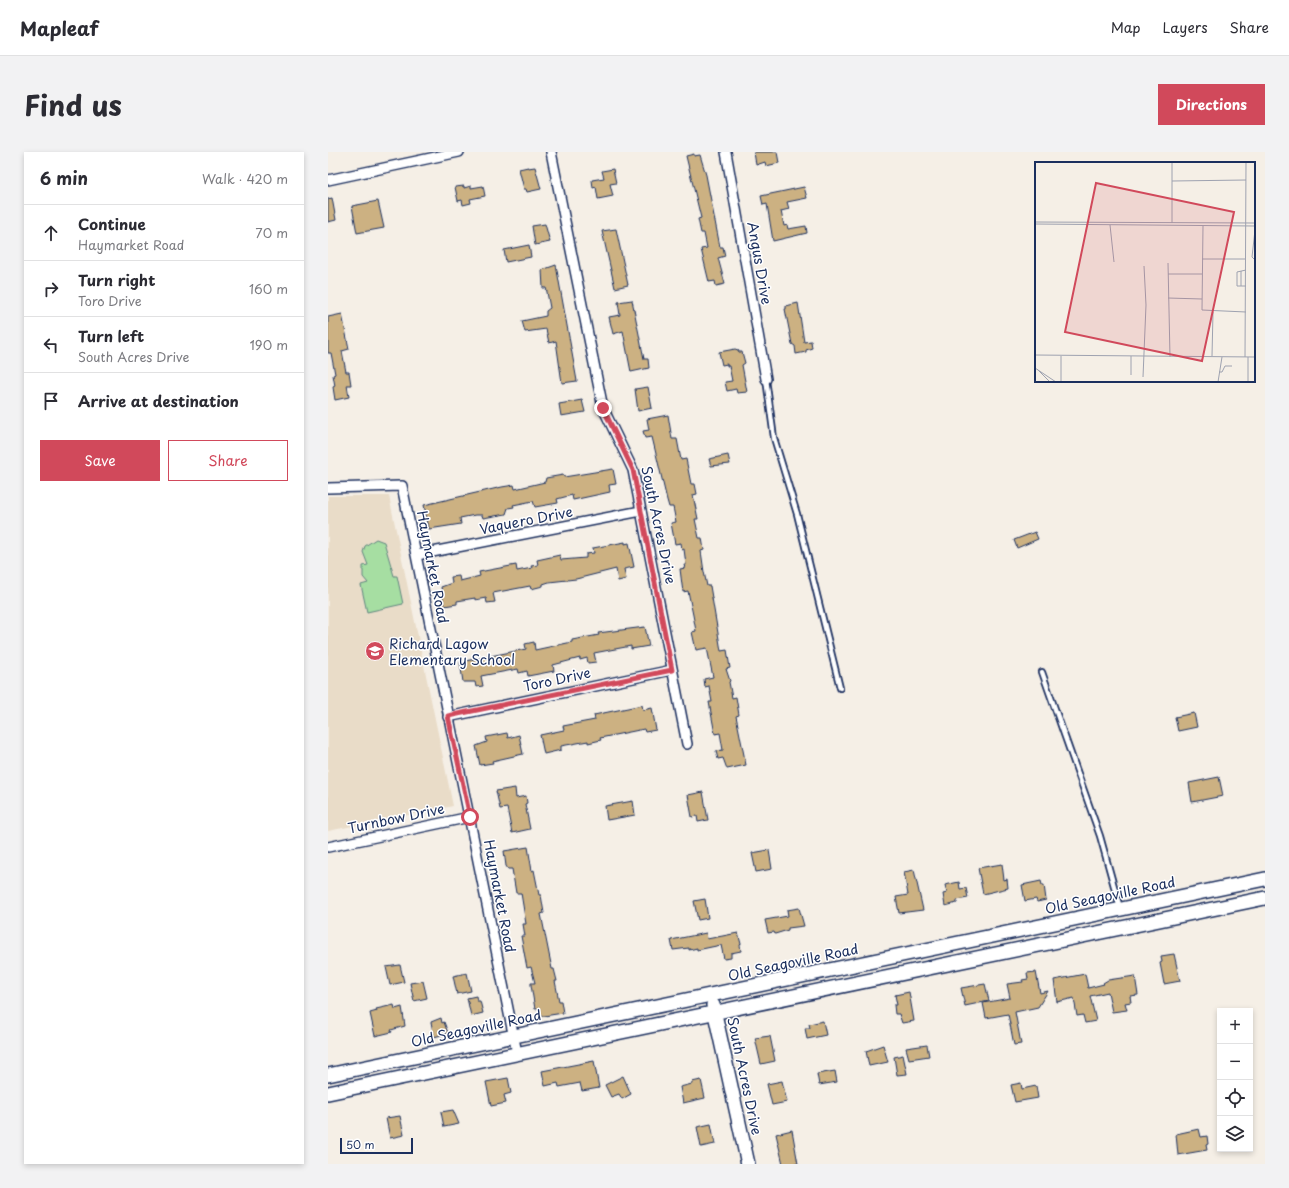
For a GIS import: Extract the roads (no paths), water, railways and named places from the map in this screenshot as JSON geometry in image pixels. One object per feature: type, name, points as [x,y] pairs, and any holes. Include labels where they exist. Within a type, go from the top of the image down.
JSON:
[{"type":"main road","name":"Old Seagoville Road","points":[[328,1075],[1265,879]]},
{"type":"main road","points":[[1242,884],[1246,902]]},
{"type":"main road","points":[[328,1093],[632,1028],[715,1013],[1265,898]]},
{"type":"main road","points":[[1120,909],[1124,927]]},
{"type":"main road","points":[[980,939],[983,957]]},
{"type":"main road","name":"South Acres Drive","points":[[711,995],[748,1164]]},
{"type":"street","points":[[328,180],[459,152]]},
{"type":"street","name":"South Acres Drive","points":[[551,152],[603,408],[633,470],[687,744]]},
{"type":"street","name":"Angus Drive","points":[[726,152],[766,379]]},
{"type":"street","name":"Haymarket Road","points":[[328,488],[402,486],[517,1053]]},
{"type":"street","name":"Vaquero Drive","points":[[417,555],[641,511]]},
{"type":"street","name":"Toro Drive","points":[[448,716],[672,670]]},
{"type":"street","name":"Turnbow Drive","points":[[328,847],[470,817]]},
{"type":"lane","points":[[766,379],[774,438],[797,514],[840,688]]},
{"type":"lane","points":[[1042,672],[1100,836],[1120,909]]},
{"type":"place","name":"Richard Lagow Elementary School","points":[[375,651]]}]
